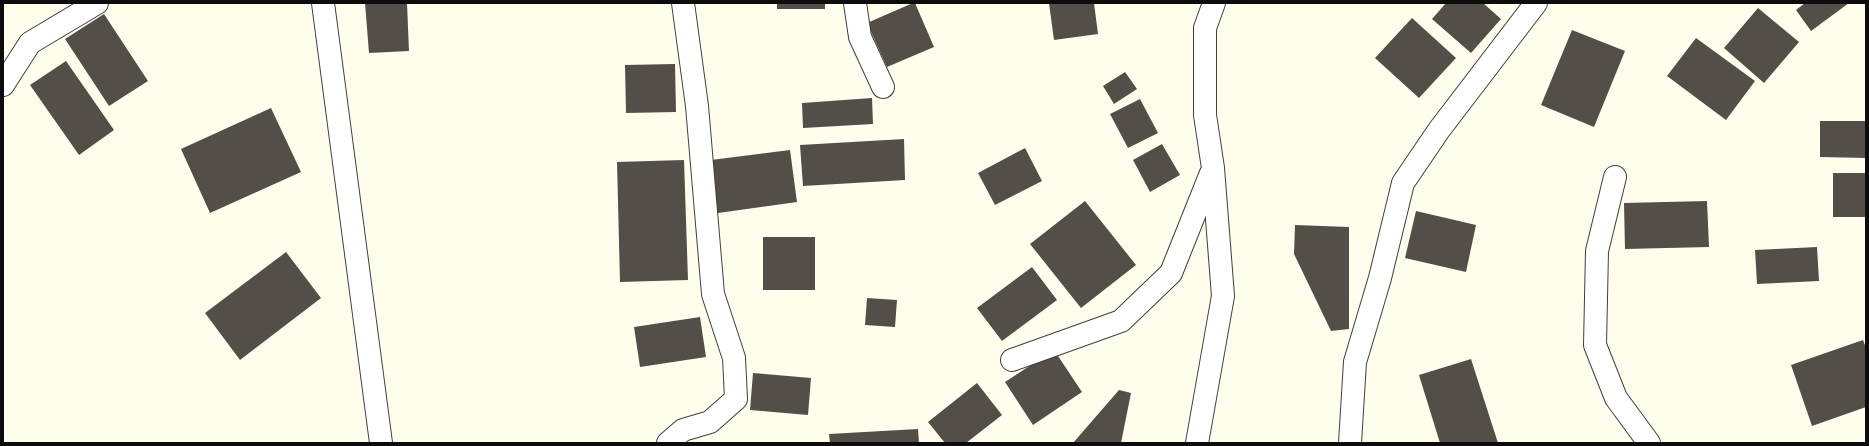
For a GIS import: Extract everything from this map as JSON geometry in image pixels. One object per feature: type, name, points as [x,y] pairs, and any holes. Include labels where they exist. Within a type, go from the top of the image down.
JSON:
[{"type":"street","points":[[3,85],[30,43],[97,3]]},
{"type":"street","points":[[323,3],[381,443]]},
{"type":"street","points":[[668,443],[683,430],[710,422],[736,399],[734,358],[714,294],[697,106],[683,3]]},
{"type":"street","points":[[856,3],[860,37],[883,87]]},
{"type":"street","points":[[1197,443],[1223,296],[1213,168],[1204,115],[1204,28],[1214,3]]},
{"type":"street","points":[[1350,443],[1355,362],[1380,278],[1403,183],[1439,130],[1536,3]]},
{"type":"street","points":[[1012,360],[1121,321],[1171,273],[1213,168]]},
{"type":"street","points":[[1615,177],[1597,251],[1595,345],[1616,398],[1648,443]]},
{"type":"building","points":[[365,3],[407,3],[409,51],[369,53]]},
{"type":"building","points":[[777,3],[825,3],[825,9],[777,9]]},
{"type":"building","points":[[915,3],[934,47],[887,67],[867,23]]},
{"type":"building","points":[[1049,3],[1094,3],[1098,34],[1054,40]]},
{"type":"building","points":[[1446,3],[1483,3],[1501,19],[1471,53],[1432,19]]},
{"type":"building","points":[[1805,3],[1849,3],[1811,31],[1796,10]]},
{"type":"building","points":[[1758,8],[1799,42],[1764,83],[1724,48]]},
{"type":"building","points":[[104,14],[148,81],[109,106],[65,39]]},
{"type":"building","points":[[1412,18],[1456,58],[1419,98],[1375,58]]},
{"type":"building","points":[[1572,30],[1625,51],[1594,127],[1541,105]]},
{"type":"building","points":[[1696,38],[1755,81],[1726,120],[1667,76]]},
{"type":"building","points":[[66,61],[114,130],[79,155],[30,85]]},
{"type":"building","points":[[675,64],[676,112],[626,113],[625,65]]},
{"type":"building","points":[[1125,72],[1137,89],[1114,104],[1103,86]]},
{"type":"building","points":[[872,98],[873,124],[803,128],[802,103]]},
{"type":"building","points":[[1140,99],[1158,133],[1128,148],[1110,114]]},
{"type":"building","points":[[271,108],[301,172],[210,213],[181,149]]},
{"type":"building","points":[[1820,121],[1866,121],[1866,158],[1820,157]]},
{"type":"building","points":[[904,139],[905,180],[803,186],[800,145]]},
{"type":"building","points":[[1162,144],[1180,175],[1150,192],[1133,160]]},
{"type":"building","points":[[1025,148],[1042,181],[995,205],[978,173]]},
{"type":"building","points":[[790,150],[797,202],[718,213],[711,160]]},
{"type":"building","points":[[684,160],[688,280],[620,282],[617,162]]},
{"type":"building","points":[[1833,173],[1866,173],[1866,217],[1833,217]]},
{"type":"building","points":[[1085,201],[1136,265],[1081,308],[1030,244]]},
{"type":"building","points":[[1707,201],[1709,247],[1625,249],[1624,203]]},
{"type":"building","points":[[1416,211],[1476,225],[1466,272],[1405,258]]},
{"type":"building","points":[[1295,225],[1349,227],[1349,329],[1331,331],[1294,254]]},
{"type":"building","points":[[763,237],[815,237],[815,290],[763,290]]},
{"type":"building","points":[[1817,247],[1819,281],[1757,284],[1755,250]]},
{"type":"building","points":[[286,252],[321,298],[240,360],[205,313]]},
{"type":"building","points":[[1032,267],[1057,300],[1002,341],[977,308]]},
{"type":"building","points":[[867,298],[897,300],[895,327],[865,325]]},
{"type":"building","points":[[700,317],[706,357],[640,367],[634,327]]},
{"type":"building","points":[[1863,340],[1866,348],[1866,407],[1812,426],[1791,365]]},
{"type":"building","points":[[1054,350],[1082,392],[1033,425],[1005,382]]},
{"type":"building","points":[[1471,359],[1498,443],[1440,443],[1419,375]]},
{"type":"building","points":[[753,373],[811,378],[808,415],[750,410]]},
{"type":"building","points":[[977,383],[1002,415],[966,443],[945,443],[928,422]]},
{"type":"building","points":[[1119,390],[1131,393],[1121,443],[1073,443]]},
{"type":"building","points":[[918,429],[919,443],[830,443],[829,434]]}]
